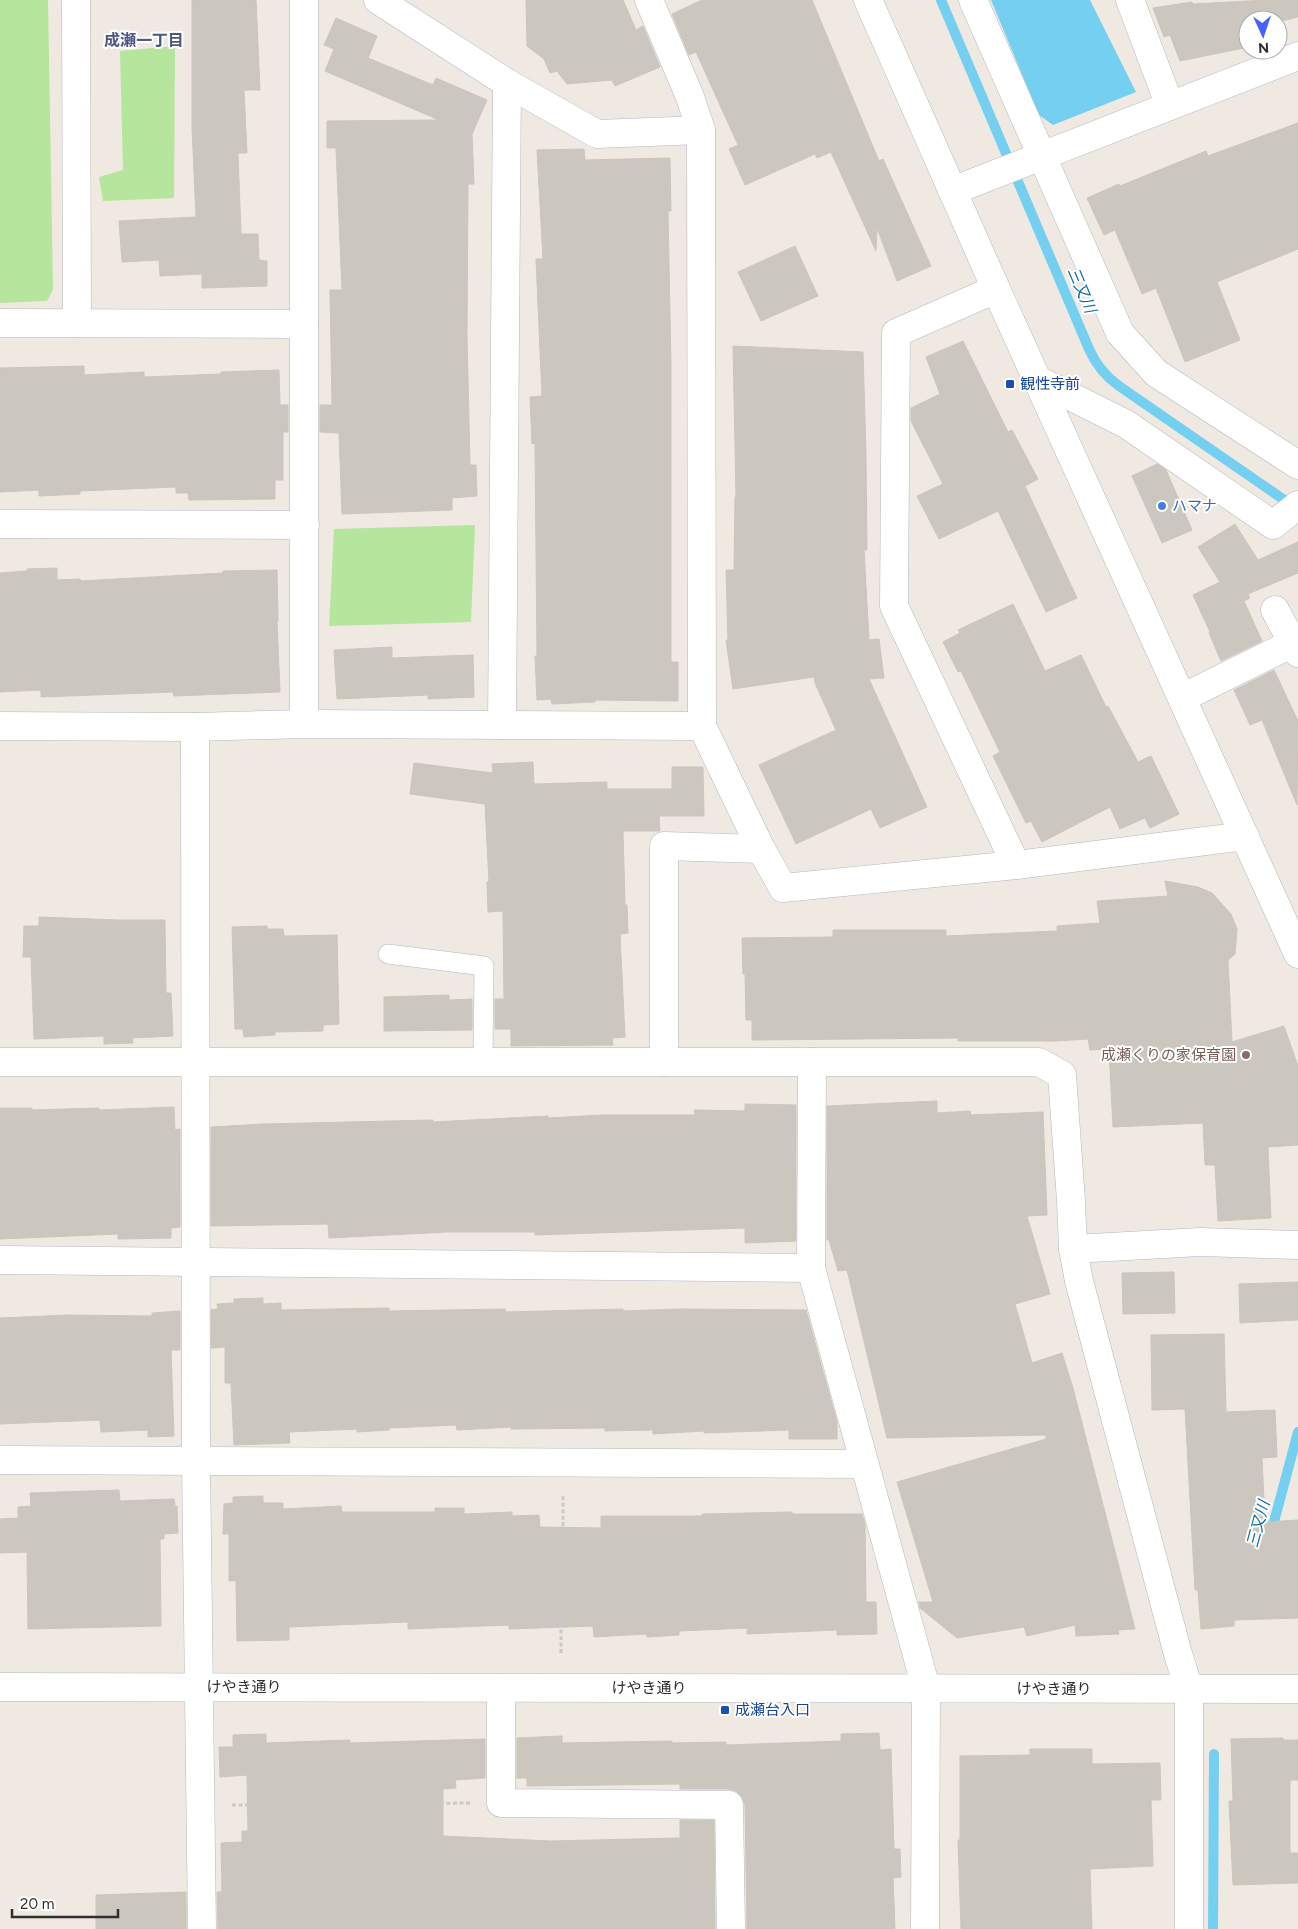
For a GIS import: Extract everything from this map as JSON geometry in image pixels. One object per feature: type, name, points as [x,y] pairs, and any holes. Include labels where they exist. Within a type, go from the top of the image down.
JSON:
[{"type":"street","points":[[76,0],[77,323]]},
{"type":"street","points":[[304,0],[304,724]]},
{"type":"street","points":[[378,0],[507,83],[597,134],[701,130]]},
{"type":"street","points":[[649,0],[690,97],[701,130],[702,726],[762,850],[783,888],[1016,865],[1244,836]]},
{"type":"street","points":[[868,0],[996,289],[1298,954]]},
{"type":"street","points":[[973,0],[1033,159],[1120,333],[1156,373],[1298,465]]},
{"type":"street","points":[[1130,0],[1170,106]]},
{"type":"street","points":[[952,191],[1298,56]]},
{"type":"street","points":[[502,725],[507,83]]},
{"type":"street","points":[[996,289],[896,333],[894,606],[1016,865]]},
{"type":"street","points":[[0,323],[304,324]]},
{"type":"street","points":[[1038,380],[1126,424],[1273,525],[1290,512]]},
{"type":"street","points":[[0,524],[305,525]]},
{"type":"street","points":[[1182,698],[1296,648],[1275,610]]},
{"type":"street","points":[[0,726],[195,727],[304,724],[702,726]]},
{"type":"street","points":[[195,727],[196,1461],[202,1929]]},
{"type":"street","points":[[664,1062],[664,846],[762,850]]},
{"type":"street","points":[[0,1062],[1039,1062],[1062,1075],[1073,1249],[1084,1300],[1189,1689],[1188,1929]]},
{"type":"street","points":[[812,1062],[811,1268],[926,1688],[925,1929]]},
{"type":"street","points":[[1073,1249],[1200,1242],[1298,1245]]},
{"type":"street","points":[[0,1260],[811,1268]]},
{"type":"street","points":[[0,1460],[864,1464]]},
{"type":"street","name":"けやき通り","points":[[0,1687],[1298,1689]]},
{"type":"street","points":[[501,1688],[501,1803],[729,1805],[731,1929]]},
{"type":"lane","points":[[388,954],[484,966],[483,1062]]},
{"type":"path","points":[[562,1462],[563,1539],[568,1550],[569,1601],[561,1614],[562,1654]]},
{"type":"path","points":[[268,1805],[443,1804]]},
{"type":"green space","points":[[0,0],[48,0],[53,290],[47,301],[0,303]]},
{"type":"green space","points":[[175,46],[174,198],[103,201],[99,177],[123,170],[120,51]]},
{"type":"green space","points":[[475,525],[471,622],[329,626],[334,529]]},
{"type":"water","points":[[991,0],[1090,0],[1136,92],[1053,125],[1039,115]]},
{"type":"building","points":[[192,0],[256,0],[260,90],[244,90],[247,153],[238,153],[241,234],[258,234],[259,260],[267,261],[267,286],[202,288],[202,274],[160,276],[159,260],[122,262],[119,221],[196,217],[192,128]]},
{"type":"building","points":[[526,0],[623,0],[636,30],[643,26],[660,67],[615,86],[612,80],[567,84],[557,71],[550,73],[544,59],[527,46]]},
{"type":"building","points":[[702,0],[812,0],[879,161],[883,159],[931,266],[897,281],[877,228],[876,251],[831,152],[817,158],[815,154],[745,185],[729,149],[738,145],[696,52],[689,55],[672,14]]},
{"type":"building","points":[[1298,0],[1298,17],[1288,20],[1288,10],[1238,10],[1238,49],[1180,61],[1170,35],[1164,37],[1153,8],[1192,2],[1193,4]]},
{"type":"building","points":[[336,18],[377,36],[368,58],[433,85],[436,78],[487,100],[472,134],[474,184],[468,184],[467,335],[470,465],[476,465],[477,496],[452,498],[452,510],[342,514],[339,433],[320,432],[320,405],[332,405],[330,290],[342,290],[336,148],[327,148],[327,121],[439,120],[325,71],[334,49],[324,45]]},
{"type":"building","points":[[1298,123],[1298,249],[1217,282],[1240,340],[1185,362],[1156,288],[1142,294],[1115,230],[1104,235],[1087,198],[1206,151],[1208,156]]},
{"type":"building","points":[[584,149],[585,160],[670,158],[671,211],[668,211],[671,364],[671,662],[678,662],[678,701],[595,700],[595,702],[552,704],[551,699],[537,700],[535,656],[537,656],[535,443],[532,444],[530,397],[542,396],[536,259],[543,259],[537,150]]},
{"type":"building","points":[[795,246],[818,296],[761,321],[738,272]]},
{"type":"building","points":[[963,341],[1008,432],[1012,430],[1038,479],[1025,486],[1077,598],[1046,612],[998,511],[939,539],[917,496],[943,484],[911,421],[911,408],[940,394],[926,357]]},
{"type":"building","points":[[733,346],[863,352],[867,550],[864,550],[869,640],[879,639],[884,678],[869,679],[927,807],[880,828],[871,809],[796,844],[759,765],[836,730],[814,677],[733,689],[726,640],[728,640],[726,570],[734,570],[736,497]]},
{"type":"building","points":[[84,366],[84,375],[144,372],[144,377],[279,370],[280,405],[288,405],[288,432],[283,432],[283,480],[275,480],[275,499],[189,500],[188,493],[176,493],[176,487],[80,491],[80,494],[39,496],[39,490],[0,492],[0,368]]},
{"type":"building","points":[[1157,464],[1166,470],[1192,530],[1162,543],[1132,476]]},
{"type":"building","points":[[1235,524],[1258,560],[1298,542],[1298,573],[1248,594],[1250,598],[1244,601],[1262,641],[1221,661],[1193,595],[1220,582],[1198,547]]},
{"type":"building","points":[[57,568],[57,580],[80,579],[81,581],[223,573],[223,571],[277,570],[280,692],[174,696],[173,692],[41,697],[41,690],[0,692],[0,573],[27,571],[27,569]]},
{"type":"building","points":[[1013,604],[1045,671],[1081,655],[1106,707],[1108,706],[1138,762],[1151,756],[1179,814],[1150,828],[1145,818],[1120,829],[1110,807],[1042,842],[1031,821],[1026,823],[993,756],[1000,752],[961,671],[958,672],[943,642],[960,633],[958,630]]},
{"type":"building","points":[[392,647],[392,658],[473,655],[474,697],[428,699],[428,695],[337,699],[334,650]]},
{"type":"building","points":[[1274,670],[1298,721],[1297,805],[1262,720],[1250,725],[1234,690]]},
{"type":"building","points":[[533,762],[534,784],[607,782],[607,789],[672,789],[672,767],[703,767],[704,816],[659,816],[660,831],[623,831],[625,905],[627,905],[628,933],[620,934],[625,1037],[612,1038],[613,1045],[511,1046],[511,1029],[495,1029],[495,999],[504,999],[503,911],[488,912],[487,882],[489,882],[485,804],[410,794],[414,763],[493,773],[492,764]]},
{"type":"building","points":[[1165,881],[1198,887],[1212,893],[1231,914],[1237,929],[1235,954],[1228,960],[1232,1042],[1284,1026],[1298,1066],[1298,1145],[1268,1147],[1271,1218],[1218,1221],[1215,1165],[1205,1165],[1203,1123],[1113,1127],[1109,1049],[1090,1050],[1088,1039],[1055,1041],[958,1041],[958,1038],[752,1040],[752,1020],[746,1020],[742,938],[833,937],[833,930],[946,930],[946,936],[1057,931],[1057,926],[1100,923],[1097,901],[1168,896]]},
{"type":"building","points":[[39,917],[165,920],[166,993],[171,993],[173,1036],[132,1038],[133,1043],[104,1044],[104,1036],[34,1039],[31,957],[23,957],[24,926],[39,926]]},
{"type":"building","points":[[267,926],[267,929],[283,929],[284,936],[337,935],[339,1024],[323,1025],[323,1031],[275,1032],[275,1035],[244,1037],[243,1029],[235,1029],[232,927]]},
{"type":"building","points":[[449,995],[449,1000],[472,999],[472,1030],[384,1031],[384,997]]},
{"type":"building","points":[[937,1101],[937,1113],[970,1111],[971,1115],[1043,1112],[1047,1215],[1027,1216],[1050,1294],[1015,1304],[1032,1363],[1062,1353],[1073,1388],[1135,1629],[1118,1630],[1119,1634],[1076,1636],[1075,1625],[1027,1636],[1024,1627],[957,1638],[920,1608],[919,1602],[933,1602],[897,1482],[1046,1439],[1046,1435],[887,1438],[847,1270],[838,1271],[829,1240],[827,1240],[827,1106]]},
{"type":"building","points":[[745,1104],[796,1105],[796,1241],[745,1243],[745,1228],[535,1235],[535,1232],[447,1232],[329,1238],[328,1224],[211,1226],[211,1127],[433,1120],[433,1122],[548,1116],[548,1118],[602,1115],[695,1115],[694,1110],[745,1111]]},
{"type":"building","points":[[174,1107],[175,1130],[180,1129],[180,1227],[171,1228],[171,1238],[118,1239],[118,1234],[0,1239],[0,1108],[32,1108],[32,1110],[99,1108],[99,1110]]},
{"type":"building","points":[[1174,1272],[1175,1313],[1123,1314],[1122,1273]]},
{"type":"building","points":[[1298,1282],[1298,1320],[1240,1323],[1239,1284]]},
{"type":"building","points":[[263,1298],[263,1304],[281,1303],[281,1310],[389,1308],[389,1311],[505,1309],[506,1312],[623,1309],[623,1311],[679,1309],[806,1310],[837,1422],[837,1439],[789,1439],[789,1430],[653,1434],[653,1430],[605,1431],[605,1428],[511,1429],[511,1427],[457,1430],[456,1425],[389,1428],[389,1430],[357,1432],[357,1429],[289,1432],[290,1443],[234,1445],[231,1383],[225,1383],[225,1347],[211,1348],[211,1310],[218,1309],[217,1304],[234,1303],[234,1299]]},
{"type":"building","points":[[180,1311],[180,1350],[171,1350],[174,1436],[148,1437],[148,1430],[101,1432],[100,1420],[0,1424],[0,1318],[67,1315],[152,1316],[152,1313]]},
{"type":"building","points":[[1224,1334],[1226,1412],[1275,1410],[1277,1457],[1262,1458],[1265,1522],[1298,1520],[1298,1618],[1234,1620],[1234,1626],[1201,1629],[1198,1590],[1195,1590],[1185,1409],[1152,1410],[1151,1335]]},
{"type":"building","points":[[119,1490],[120,1501],[174,1499],[175,1506],[177,1506],[178,1533],[164,1534],[164,1539],[160,1539],[161,1626],[28,1629],[27,1552],[0,1553],[0,1519],[18,1518],[18,1507],[31,1506],[30,1493]]},
{"type":"building","points":[[263,1496],[263,1503],[283,1503],[283,1509],[341,1506],[342,1512],[435,1512],[435,1508],[464,1508],[464,1514],[512,1512],[512,1516],[539,1515],[540,1527],[601,1528],[601,1516],[702,1516],[702,1514],[792,1512],[792,1514],[862,1514],[865,1524],[866,1602],[876,1602],[877,1634],[837,1635],[837,1630],[747,1634],[747,1628],[679,1631],[679,1635],[647,1637],[646,1634],[594,1637],[593,1626],[509,1629],[509,1625],[408,1629],[408,1622],[289,1627],[289,1640],[237,1641],[236,1581],[229,1581],[229,1534],[223,1534],[224,1504],[233,1503],[233,1497]]},
{"type":"building","points":[[879,1733],[880,1750],[891,1749],[894,1849],[900,1849],[901,1877],[893,1878],[895,1929],[747,1929],[745,1805],[742,1797],[736,1791],[729,1789],[680,1789],[680,1784],[527,1786],[527,1778],[517,1778],[517,1738],[562,1736],[562,1743],[672,1741],[672,1743],[726,1742],[726,1745],[841,1741],[841,1734]]},
{"type":"building","points":[[266,1734],[266,1743],[350,1740],[350,1743],[485,1739],[485,1778],[455,1780],[456,1788],[443,1789],[443,1836],[551,1841],[680,1838],[680,1820],[714,1820],[715,1929],[218,1929],[217,1892],[222,1892],[221,1843],[242,1842],[242,1831],[248,1831],[247,1775],[220,1777],[219,1747],[233,1747],[233,1735]]},
{"type":"building","points":[[1283,1738],[1283,1740],[1298,1740],[1298,1780],[1290,1780],[1290,1853],[1298,1853],[1298,1883],[1233,1885],[1229,1801],[1233,1801],[1231,1739]]},
{"type":"building","points":[[1030,1749],[1092,1749],[1092,1764],[1160,1763],[1161,1800],[1151,1800],[1153,1866],[1090,1869],[1092,1929],[961,1929],[958,1840],[960,1840],[960,1756],[1030,1755]]},
{"type":"building","points":[[186,1892],[186,1929],[96,1929],[96,1895]]},
{"type":"waterway","name":"三又川","points":[[941,0],[1089,349],[1098,365],[1119,386],[1293,506]]},
{"type":"waterway","name":"三又川","points":[[1271,1533],[1298,1432]]},
{"type":"waterway","name":"三又川","points":[[1213,1929],[1214,1754]]},
{"type":"place","name":"観性寺前","points":[[1010,384]]},
{"type":"place","name":"ハマナ","points":[[1162,506]]},
{"type":"place","name":"成瀬くりの家保育園","points":[[1246,1055]]},
{"type":"place","name":"成瀬台入口","points":[[725,1710]]},
{"type":"district","name":"成瀬一丁目","points":[[144,40]]}]
